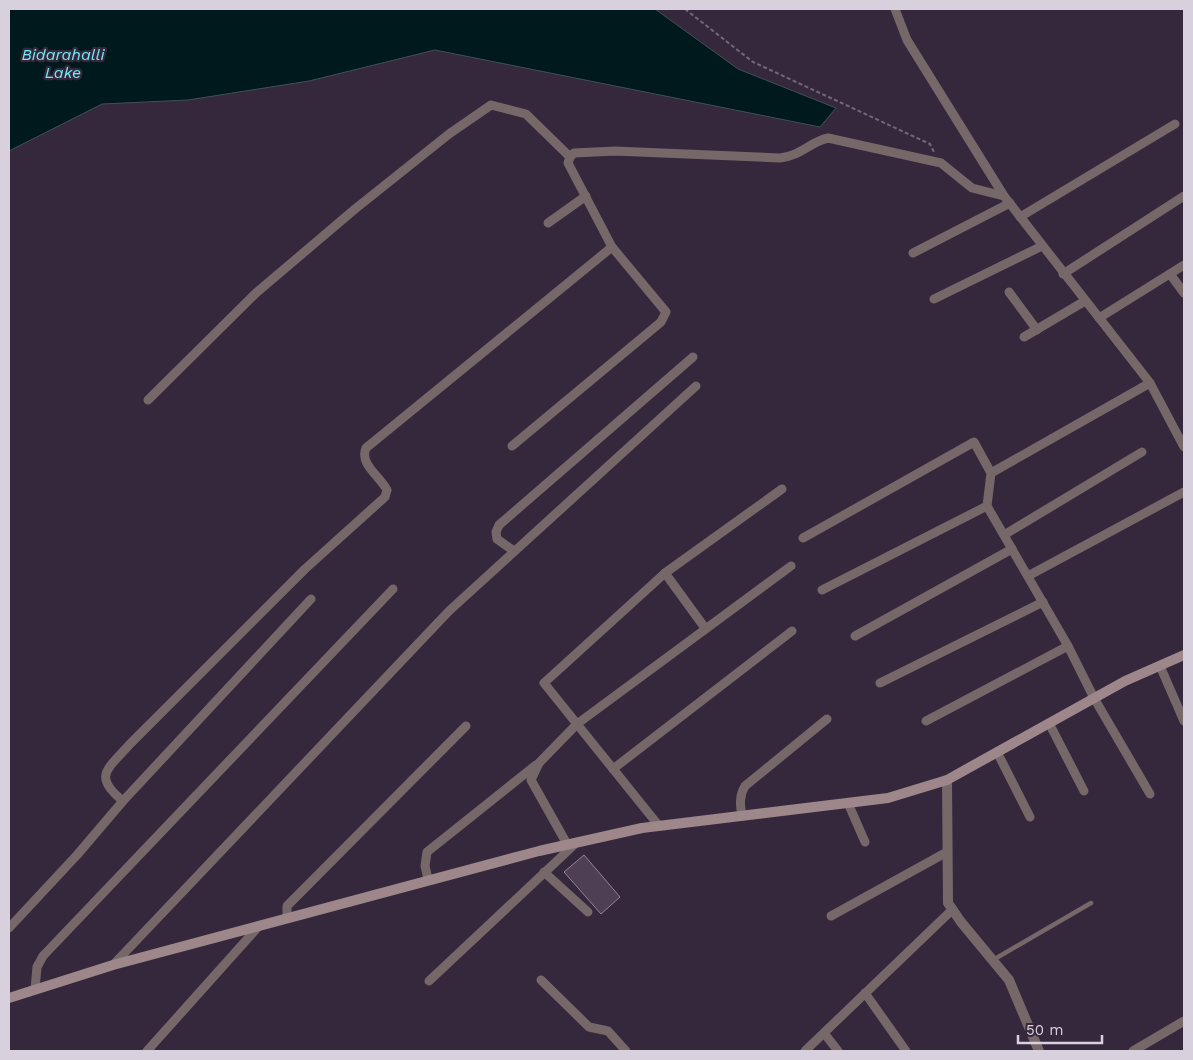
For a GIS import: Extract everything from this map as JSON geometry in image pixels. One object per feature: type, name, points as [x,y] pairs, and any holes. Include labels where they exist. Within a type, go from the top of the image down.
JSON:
[{"type":"main road","points":[[9,998],[114,965],[428,879],[571,844],[659,826],[888,798],[947,780],[1125,681],[1184,655]]},
{"type":"street","points":[[895,9],[906,40],[1007,199],[1063,274],[1150,383],[1184,447]]},
{"type":"street","points":[[148,400],[256,293],[355,209],[449,134],[491,105],[526,114],[570,157]]},
{"type":"street","points":[[1020,217],[1175,124]]},
{"type":"street","points":[[512,446],[661,322],[666,312],[612,247],[568,163],[574,153],[615,150],[780,158],[799,154],[813,144],[828,138],[941,163],[972,188],[1007,199]]},
{"type":"street","points":[[548,223],[586,196]]},
{"type":"street","points":[[1063,274],[1184,196]]},
{"type":"street","points":[[913,253],[1007,199]]},
{"type":"street","points":[[934,299],[1042,246]]},
{"type":"street","points":[[123,801],[108,787],[105,780],[105,772],[129,745],[298,576],[385,496],[387,490],[383,483],[364,461],[366,448],[612,247]]},
{"type":"street","points":[[1098,318],[1184,265]]},
{"type":"street","points":[[1170,274],[1184,293]]},
{"type":"street","points":[[1009,292],[1037,330]]},
{"type":"street","points":[[1024,338],[1085,301]]},
{"type":"street","points":[[514,551],[497,539],[496,532],[499,526],[693,357]]},
{"type":"street","points":[[991,473],[1150,383]]},
{"type":"street","points":[[114,965],[444,616],[696,386]]},
{"type":"street","points":[[802,538],[974,442],[991,473],[987,506],[1068,646],[1094,698],[1150,794]]},
{"type":"street","points":[[1004,535],[1142,452]]},
{"type":"street","points":[[659,826],[544,683],[664,573],[782,489]]},
{"type":"street","points":[[1028,576],[1184,492]]},
{"type":"street","points":[[822,590],[987,506]]},
{"type":"street","points":[[855,636],[1012,549]]},
{"type":"street","points":[[428,879],[425,866],[427,852],[539,763],[577,724],[791,566]]},
{"type":"street","points":[[664,573],[706,628]]},
{"type":"street","points":[[36,990],[37,967],[43,956],[393,589]]},
{"type":"street","points":[[9,928],[77,855],[123,801],[311,599]]},
{"type":"street","points":[[880,683],[1043,602]]},
{"type":"street","points":[[613,769],[792,631]]},
{"type":"street","points":[[926,721],[1068,646]]},
{"type":"street","points":[[1160,666],[1184,720]]},
{"type":"street","points":[[742,816],[740,802],[741,793],[745,786],[827,719]]},
{"type":"street","points":[[1049,723],[1084,791]]},
{"type":"street","points":[[287,918],[287,906],[466,726]]},
{"type":"street","points":[[997,752],[1030,817]]},
{"type":"street","points":[[428,981],[544,872],[571,844],[531,780],[539,763]]},
{"type":"street","points":[[947,780],[948,904],[1009,980],[1039,1051]]},
{"type":"street","points":[[848,803],[865,842]]},
{"type":"street","points":[[831,916],[947,852]]},
{"type":"street","points":[[544,872],[588,912]]},
{"type":"street","points":[[805,1051],[952,910]]},
{"type":"street","points":[[146,1051],[258,926]]},
{"type":"street","points":[[541,980],[589,1027],[608,1031],[626,1051]]},
{"type":"street","points":[[865,994],[906,1051]]},
{"type":"street","points":[[1133,1051],[1184,1021]]},
{"type":"street","points":[[824,1033],[838,1051]]},
{"type":"lane","points":[[993,960],[1091,903]]},
{"type":"path","points":[[685,9],[754,62],[930,144],[941,163]]},
{"type":"water","name":"Bidarahalli Lake","points":[[9,9],[655,9],[738,69],[836,108],[820,127],[435,50],[309,81],[188,100],[102,104],[9,151]]},
{"type":"building","points":[[584,855],[620,897],[601,914],[564,872]]}]
